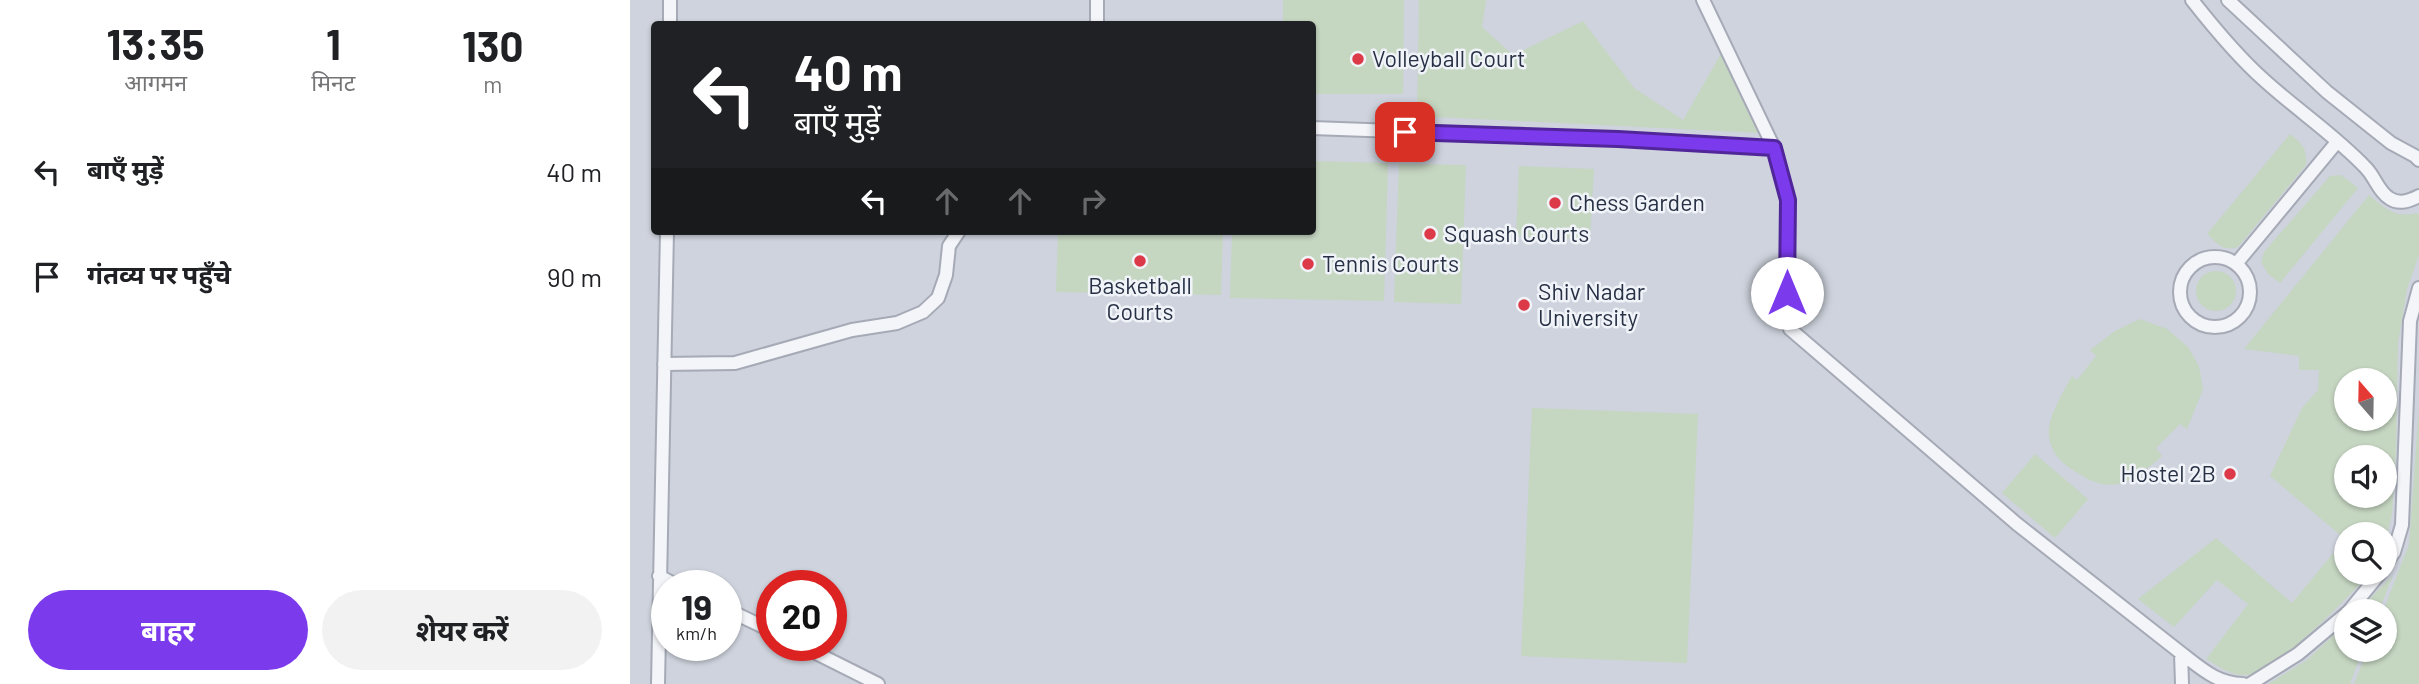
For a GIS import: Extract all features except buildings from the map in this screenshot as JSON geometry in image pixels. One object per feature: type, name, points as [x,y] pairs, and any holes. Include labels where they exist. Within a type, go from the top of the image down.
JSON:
[{"type":"lane","points":[[670,0],[670,21]]},
{"type":"lane","points":[[1097,0],[1097,21]]},
{"type":"lane","points":[[1703,0],[1774,148],[1788,200],[1787,313],[1790,329],[2017,524],[2206,673],[2227,683],[2243,684]]},
{"type":"lane","points":[[2192,0],[2216,31],[2262,78],[2368,170],[2388,198],[2398,202],[2419,196]]},
{"type":"lane","points":[[2228,0],[2327,92],[2391,144],[2419,160]]},
{"type":"lane","points":[[1316,128],[1618,139],[1774,148]]},
{"type":"lane","points":[[2236,264],[2337,142]]},
{"type":"lane","points":[[659,570],[667,235]]},
{"type":"lane","points":[[664,365],[735,363],[852,330],[897,323],[923,312],[938,298],[946,275],[949,246],[956,235]]},
{"type":"lane","points":[[2215,257],[2236,264],[2249,283],[2250,295],[2241,316],[2221,327],[2198,323],[2189,316],[2180,295],[2186,273],[2203,259],[2215,257]]},
{"type":"lane","points":[[2397,542],[2402,525],[2410,321],[2419,288]]},
{"type":"lane","points":[[2359,599],[2370,585]]},
{"type":"lane","points":[[2250,684],[2298,654],[2334,624]]},
{"type":"lane","points":[[2181,653],[2182,684]]},
{"type":"lane","points":[[658,661],[658,684]]},
{"type":"lane","points":[[832,661],[878,684]]},
{"type":"shaded area","name":"Shiv Nadar University","points":[[630,0],[2419,0],[2419,684],[630,684]]},
{"type":"green space","name":"Volleyball Court","points":[[1283,0],[1404,0],[1403,94],[1316,94],[1316,21],[1283,21]]},
{"type":"green space","points":[[1419,0],[1486,0],[1482,27],[1513,55],[1583,21],[1634,88],[1683,120],[1722,52],[1760,133],[1417,116]]},
{"type":"green space","points":[[2290,134],[2303,147],[2306,165],[2238,247],[2221,246],[2207,234]]},
{"type":"green space","name":"Tennis Courts","points":[[1316,161],[1388,163],[1384,301],[1230,298],[1232,235],[1316,235]]},
{"type":"green space","name":"Squash Courts","points":[[1399,164],[1466,165],[1461,304],[1394,302]]},
{"type":"green space","name":"Chess Garden","points":[[1519,166],[1594,169],[1590,240],[1516,236]]},
{"type":"green space","points":[[2341,175],[2358,188],[2280,283],[2268,274],[2261,262],[2264,252],[2330,176]]},
{"type":"green space","points":[[2369,195],[2396,213],[2419,215],[2419,255],[2407,289],[2398,343],[2398,368],[2334,368],[2334,431],[2396,431],[2396,445],[2334,445],[2334,508],[2392,508],[2390,522],[2334,522],[2334,530],[2270,476],[2302,408],[2318,390],[2319,370],[2299,370],[2299,356],[2244,349]]},
{"type":"green space","name":"Basketball Courts","points":[[1058,235],[1223,235],[1221,295],[1056,292]]},
{"type":"green space","points":[[2216,271],[2230,277],[2236,291],[2230,305],[2216,311],[2202,305],[2196,291],[2202,277]]},
{"type":"green space","points":[[2140,319],[2167,329],[2188,347],[2199,366],[2203,389],[2187,429],[2180,424],[2156,448],[2162,456],[2130,480],[2120,484],[2098,483],[2073,470],[2057,456],[2049,436],[2050,421],[2072,376],[2077,380],[2096,356],[2090,350],[2115,331]]},
{"type":"green space","points":[[2419,407],[2419,684],[2354,684],[2363,662],[2397,662],[2397,599],[2388,599],[2393,585],[2397,585],[2397,575],[2409,545]]},
{"type":"green space","points":[[1532,408],[1698,414],[1687,663],[1521,656]]},
{"type":"green space","points":[[2035,454],[2088,499],[2055,538],[2002,493]]},
{"type":"green space","points":[[2216,538],[2292,603],[2334,552],[2334,585],[2359,585],[2345,599],[2334,599],[2334,610],[2290,651],[2258,672],[2240,675],[2206,659],[2248,604],[2217,580],[2174,627],[2138,599]]},
{"type":"green space","points":[[2383,585],[2389,585],[2384,599],[2370,599]]},
{"type":"green space","points":[[2334,635],[2334,662],[2358,662],[2350,684],[2268,684],[2307,660]]},
{"type":"place","name":"Volleyball Court","points":[[1358,59]]},
{"type":"place","name":"Chess Garden","points":[[1555,203]]},
{"type":"place","name":"Squash Courts","points":[[1430,234]]},
{"type":"place","name":"Basketball Courts","points":[[1140,261]]},
{"type":"place","name":"Tennis Courts","points":[[1308,264]]},
{"type":"place","name":"Shiv Nadar University","points":[[1524,305]]},
{"type":"place","name":"Hostel 2B","points":[[2230,474]]},
{"type":"route","points":[[1405,132],[1618,139],[1774,148],[1788,200],[1787,293]]}]
